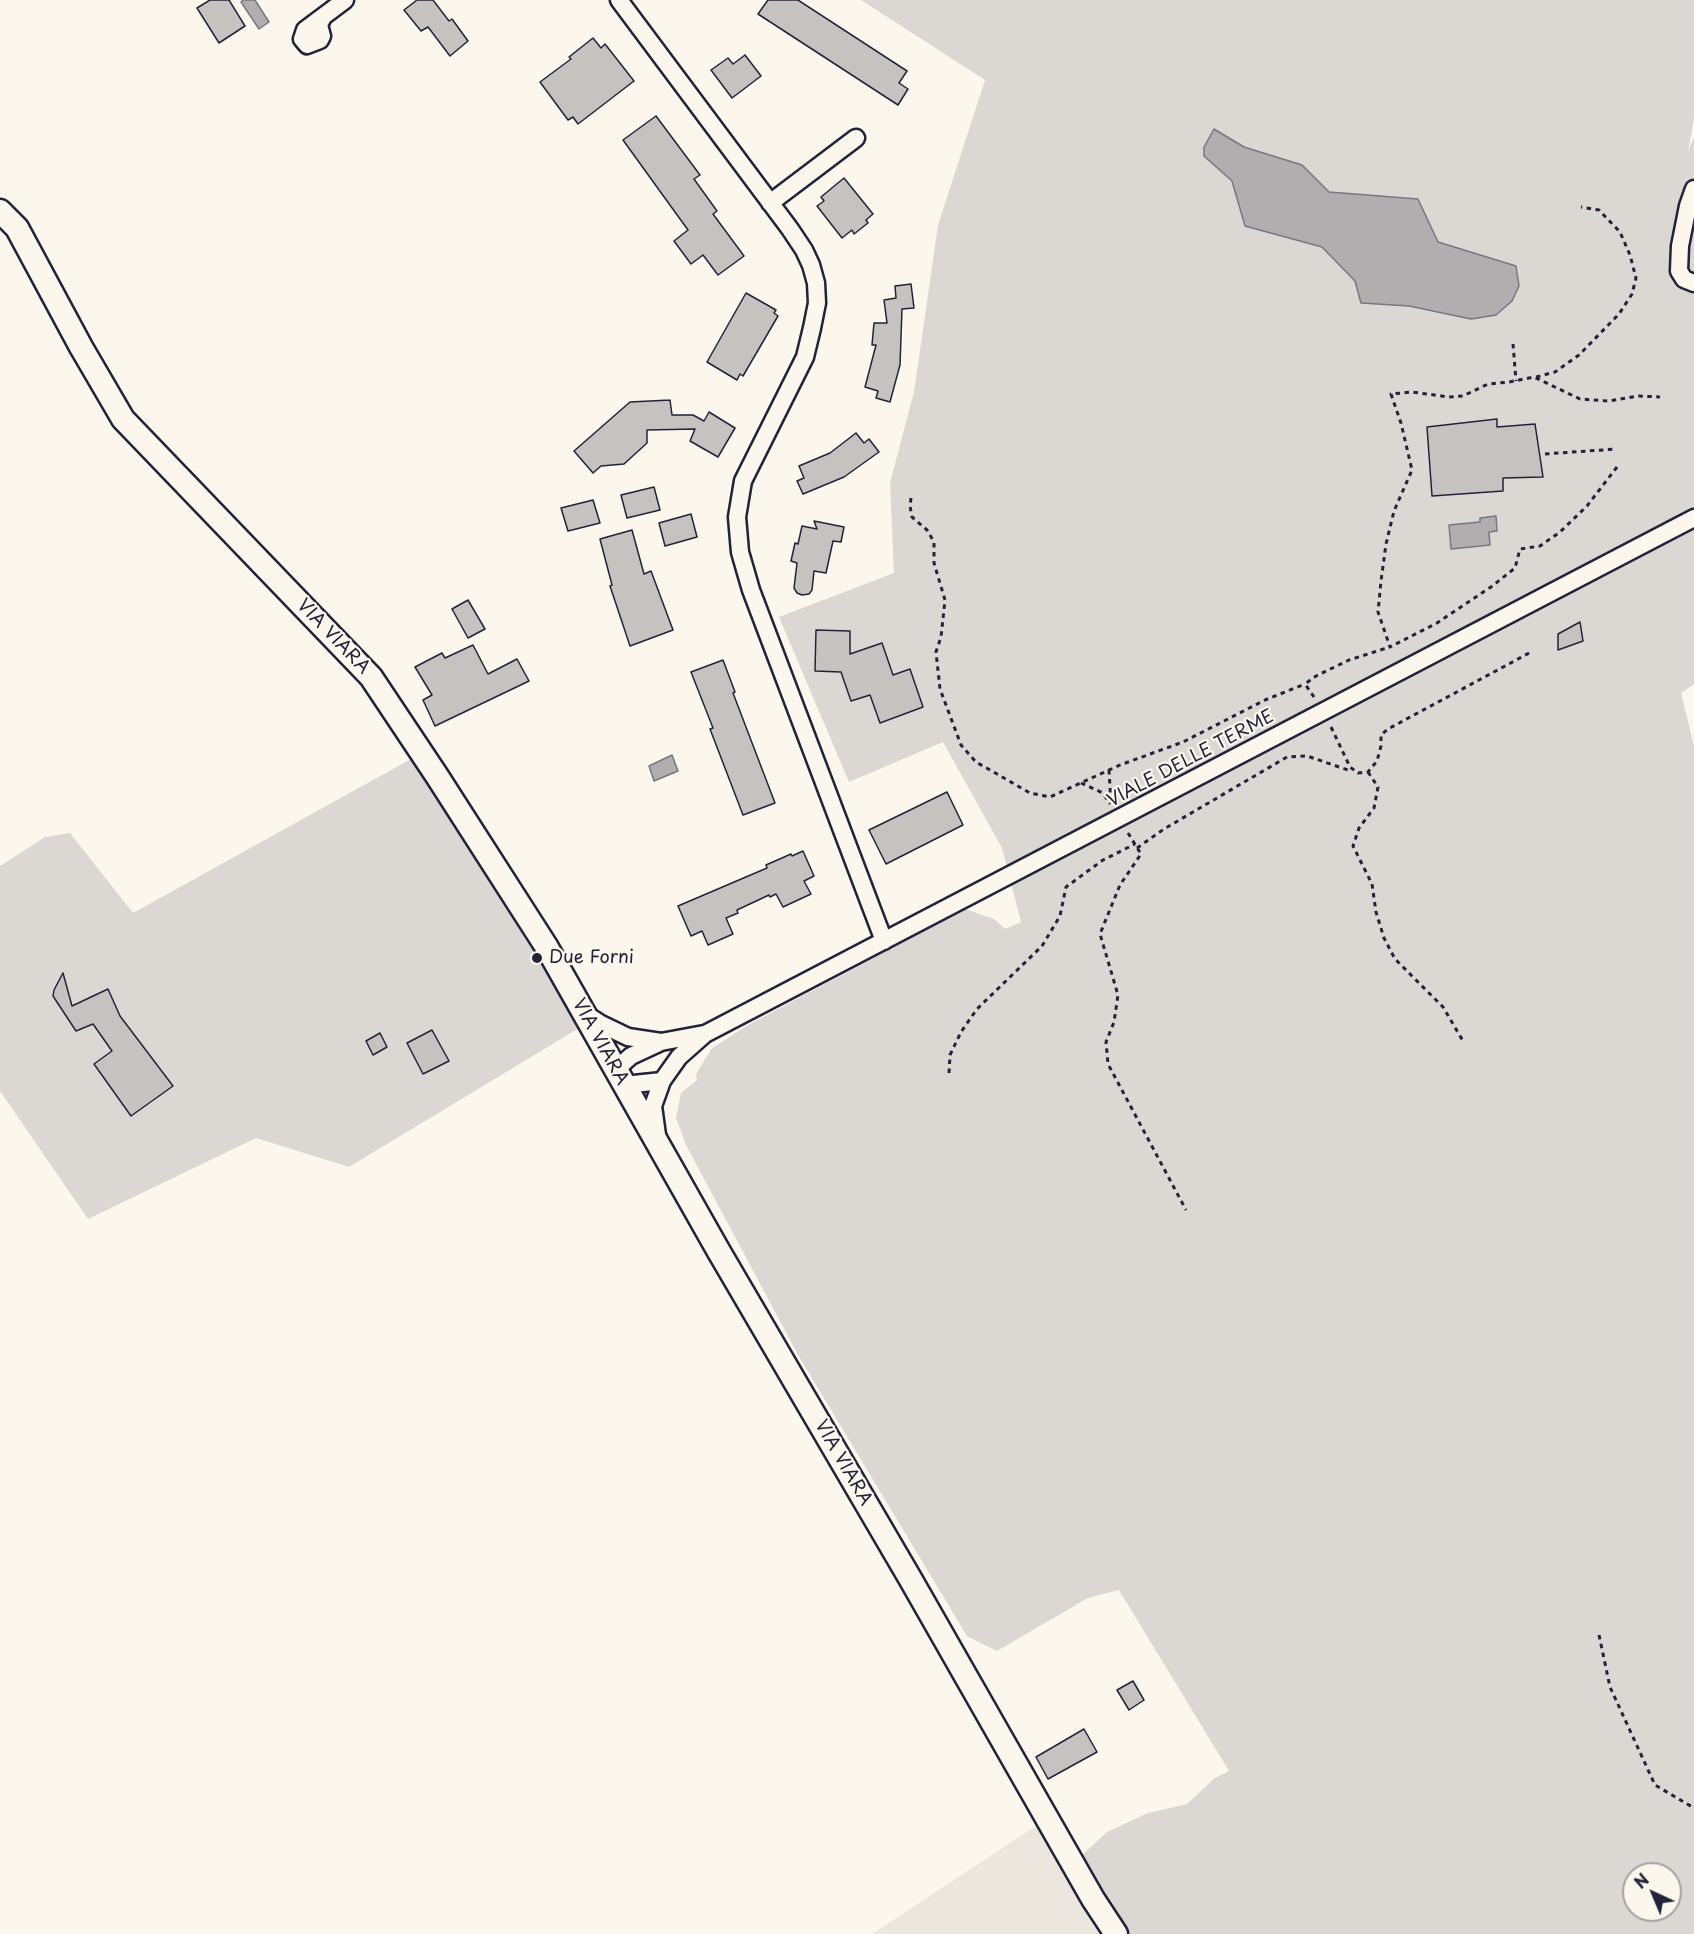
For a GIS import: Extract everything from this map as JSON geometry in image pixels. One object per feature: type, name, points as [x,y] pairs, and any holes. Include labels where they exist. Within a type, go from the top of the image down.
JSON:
[{"type":"main road","name":"VIA VIARA","points":[[0,211],[17,228],[123,419],[371,676],[546,946],[1087,1889],[1116,1934]]},
{"type":"street","points":[[323,17],[345,0]]},
{"type":"street","points":[[619,0],[804,250],[813,274],[817,303],[805,357],[743,481],[737,517],[740,552],[751,590],[884,941]]},
{"type":"street","points":[[770,203],[856,138]]},
{"type":"street","points":[[1694,189],[1680,246],[1679,271],[1684,279],[1694,283]]},
{"type":"street","name":"VIALE DELLE TERME","points":[[658,1144],[653,1106],[662,1081],[679,1057],[705,1034],[1694,518]]},
{"type":"street","name":"VIALE DELLE TERME","points":[[584,1013],[601,1024],[628,1036],[661,1042]]},
{"type":"street","name":"VIALE DELLE TERME","points":[[621,1079],[622,1064],[632,1056],[661,1042],[705,1034]]},
{"type":"street","points":[[621,1079],[662,1081]]},
{"type":"path","points":[[1390,647],[1378,612],[1380,580],[1394,511],[1412,470],[1401,423],[1391,394],[1412,392],[1434,393],[1449,397],[1463,396],[1488,384],[1516,381],[1555,372],[1579,355],[1619,314],[1632,294],[1636,278],[1630,255],[1620,232],[1599,210],[1581,207]]},
{"type":"path","points":[[1513,344],[1516,381]]},
{"type":"path","points":[[1534,377],[1580,399],[1608,401],[1639,396],[1660,397]]},
{"type":"path","points":[[1545,454],[1616,449]]},
{"type":"path","points":[[911,498],[912,517],[927,530],[934,542],[934,563],[945,600],[941,637],[936,652],[940,689],[961,745],[975,762],[1030,793],[1050,797],[1109,770],[1183,742],[1265,700],[1305,684],[1349,660],[1390,647],[1437,623],[1515,568],[1520,549],[1540,546],[1560,532],[1587,507],[1617,467]]},
{"type":"path","points":[[1326,718],[1350,768],[1358,773],[1368,772],[1377,761],[1381,747],[1381,735],[1388,729],[1531,652]]},
{"type":"path","points":[[1305,684],[1317,701]]},
{"type":"path","points":[[949,1074],[950,1055],[961,1032],[978,1010],[1042,946],[1060,916],[1066,887],[1103,860],[1136,846],[1287,757],[1306,756],[1348,770],[1353,769]]},
{"type":"path","points":[[1081,783],[1103,793],[1110,804],[1109,770]]},
{"type":"path","points":[[1368,772],[1378,787],[1374,808],[1359,828],[1353,846],[1372,885],[1376,912],[1384,938],[1395,959],[1443,1007],[1463,1041]]},
{"type":"path","points":[[1123,824],[1141,854],[1120,885],[1100,934],[1118,995],[1114,1022],[1106,1042],[1108,1064],[1186,1210]]},
{"type":"path","points":[[1599,1635],[1610,1687],[1655,1785],[1694,1808]]},
{"type":"shaded area","points":[[255,0],[269,22],[259,29],[241,2]]},
{"type":"shaded area","points":[[861,0],[1694,0],[1694,119],[1688,151],[1694,137],[1694,684],[1681,693],[1694,746],[1694,1934],[1130,1934],[1081,1856],[1107,1832],[1148,1813],[1187,1804],[1215,1778],[1229,1771],[1119,1590],[1088,1598],[997,1651],[967,1636],[798,1355],[686,1145],[676,1118],[681,1093],[697,1080],[696,1074],[712,1048],[750,1024],[965,909],[994,919],[1005,929],[1021,922],[1002,848],[943,742],[849,782],[779,617],[894,573],[890,483],[914,392],[938,225],[985,80]]},
{"type":"shaded area","points":[[1214,129],[1244,147],[1302,165],[1329,192],[1418,199],[1438,242],[1516,266],[1519,286],[1512,301],[1496,315],[1471,319],[1409,306],[1361,303],[1355,281],[1322,247],[1245,226],[1232,181],[1204,156],[1204,147]]},
{"type":"shaded area","points":[[1496,516],[1497,531],[1489,532],[1490,545],[1451,549],[1449,525],[1480,522],[1480,518]]},
{"type":"shaded area","points":[[429,749],[584,1025],[349,1167],[256,1138],[88,1219],[0,1091],[0,866],[45,837],[70,833],[133,913]]},
{"type":"shaded area","points":[[672,755],[678,771],[654,781],[649,766]]},
{"type":"shaded area","points":[[1048,1818],[1117,1934],[872,1934]]},
{"type":"building","points":[[210,0],[229,0],[245,26],[219,43],[197,8]]},
{"type":"building","points":[[417,0],[433,0],[449,21],[452,19],[468,41],[450,56],[428,27],[421,31],[404,10]]},
{"type":"building","points":[[768,0],[798,0],[907,71],[899,83],[908,89],[898,105],[758,14]]},
{"type":"building","points":[[593,38],[601,48],[605,44],[634,81],[578,124],[573,117],[568,120],[540,82],[571,59],[569,57]]},
{"type":"building","points":[[745,55],[761,76],[732,98],[711,70],[728,58],[733,64]]},
{"type":"building","points":[[656,116],[700,175],[694,179],[717,211],[713,214],[744,256],[718,275],[703,255],[691,264],[674,241],[688,230],[623,140]]},
{"type":"building","points":[[844,178],[873,214],[866,220],[868,223],[854,234],[852,230],[842,238],[817,206],[824,201],[821,197]]},
{"type":"building","points":[[911,284],[914,308],[902,309],[900,365],[890,402],[876,398],[878,391],[865,387],[876,345],[872,345],[874,323],[887,323],[884,300],[896,298],[895,286]]},
{"type":"building","points":[[746,293],[776,310],[774,313],[778,316],[743,376],[740,374],[737,380],[707,362]]},
{"type":"building","points":[[670,400],[672,415],[693,415],[704,421],[709,412],[735,428],[718,457],[690,441],[695,429],[647,430],[647,443],[624,464],[601,466],[593,473],[574,451],[630,402]]},
{"type":"building","points":[[1497,419],[1497,427],[1535,424],[1543,477],[1503,478],[1503,491],[1432,496],[1427,427]]},
{"type":"building","points":[[856,433],[864,443],[869,439],[879,452],[844,477],[803,494],[797,481],[804,478],[799,466],[830,453]]},
{"type":"building","points":[[654,487],[660,510],[627,518],[621,495]]},
{"type":"building","points":[[593,500],[600,523],[568,531],[561,508]]},
{"type":"building","points":[[691,514],[697,537],[665,546],[659,523]]},
{"type":"building","points":[[814,521],[844,527],[841,542],[833,541],[826,573],[814,571],[812,590],[809,594],[802,595],[794,588],[797,563],[791,561],[802,526],[817,529]]},
{"type":"building","points":[[632,530],[644,574],[651,571],[673,630],[630,646],[610,586],[612,585],[600,539]]},
{"type":"building","points":[[468,600],[485,629],[468,638],[452,609]]},
{"type":"building","points":[[1580,622],[1583,641],[1558,650],[1558,634]]},
{"type":"building","points":[[816,630],[850,631],[850,654],[882,643],[893,675],[910,669],[923,707],[880,723],[870,695],[851,701],[841,672],[815,671]]},
{"type":"building","points":[[473,645],[488,674],[517,659],[529,681],[435,726],[423,700],[432,695],[415,667],[442,653],[445,658]]},
{"type":"building","points":[[723,660],[735,692],[733,693],[775,803],[743,815],[691,672]]},
{"type":"building","points":[[947,792],[963,825],[886,864],[869,830]]},
{"type":"building","points":[[803,851],[814,876],[804,881],[811,894],[783,907],[776,894],[770,897],[769,895],[737,910],[738,913],[726,918],[733,934],[708,945],[702,931],[691,936],[678,906],[767,868],[766,865],[791,854],[792,856]]},
{"type":"building","points":[[63,973],[72,1006],[108,989],[120,1016],[173,1086],[131,1116],[94,1064],[112,1051],[93,1024],[76,1031],[53,996]]},
{"type":"building","points":[[432,1030],[449,1061],[423,1074],[407,1043]]},
{"type":"building","points":[[380,1033],[387,1047],[373,1055],[366,1041]]},
{"type":"building","points":[[1133,1681],[1144,1700],[1129,1710],[1117,1690]]},
{"type":"building","points":[[1084,1729],[1097,1752],[1048,1779],[1036,1757]]},
{"type":"place","name":"Due Forni","points":[[537,958]]}]
